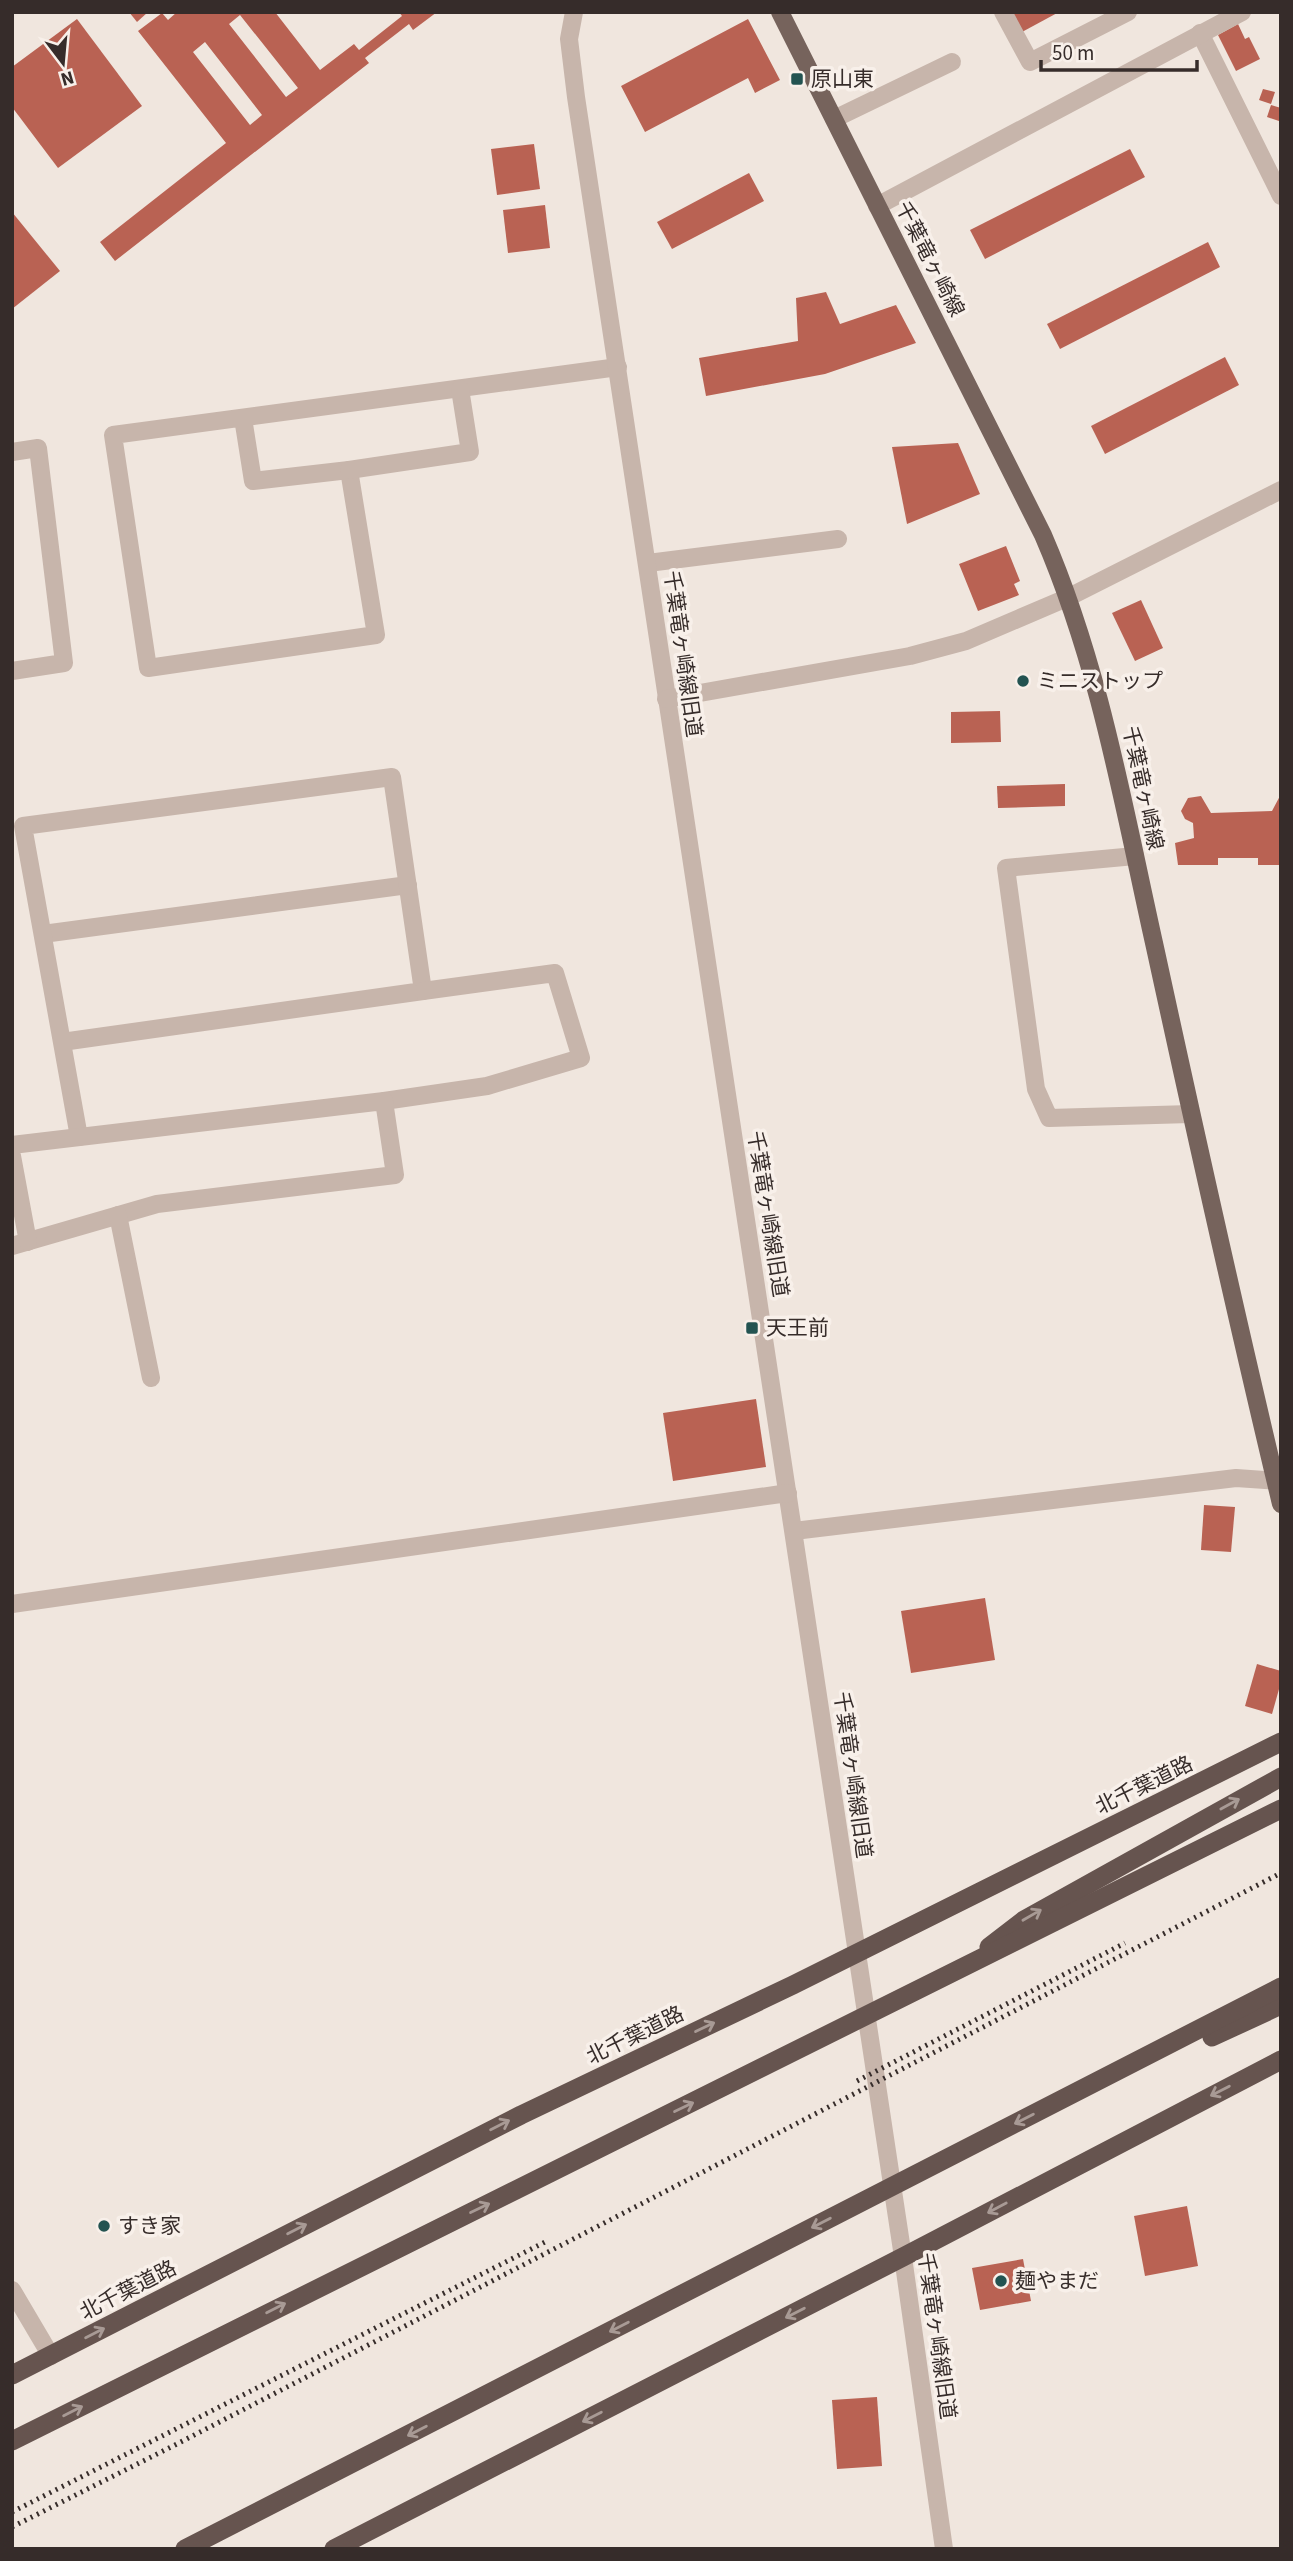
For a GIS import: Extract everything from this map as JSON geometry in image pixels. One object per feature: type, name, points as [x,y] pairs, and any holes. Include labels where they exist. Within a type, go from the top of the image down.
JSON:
[{"type":"highway","name":"北千葉道路","points":[[12,2375],[521,2115],[856,1954],[1281,1742]]},
{"type":"highway","points":[[959,1972],[1024,1920],[1281,1777]]},
{"type":"highway","points":[[12,2441],[291,2300],[959,1972],[1281,1809]]},
{"type":"highway","points":[[185,2549],[1281,1987]]},
{"type":"highway","points":[[1051,2105],[1104,2085],[1281,2005]]},
{"type":"highway","points":[[334,2549],[902,2248],[1281,2060]]},
{"type":"main road","name":"千葉竜ヶ崎線","points":[[780,12],[1043,535],[1069,597],[1099,698],[1191,1114],[1278,1481],[1281,1504]]},
{"type":"street","name":"千葉竜ヶ崎線旧道","points":[[574,12],[570,31],[570,57],[902,2248],[944,2549]]},
{"type":"street","points":[[1003,12],[1030,62],[1128,12]]},
{"type":"street","points":[[877,206],[1242,12]]},
{"type":"street","points":[[1200,33],[1281,196]]},
{"type":"street","points":[[835,119],[953,62]]},
{"type":"street","points":[[349,470],[376,635],[148,668],[113,435],[618,367]]},
{"type":"street","points":[[243,418],[253,481],[349,470],[470,452],[460,389]]},
{"type":"street","points":[[12,452],[38,448],[64,663],[12,671]]},
{"type":"street","points":[[666,699],[910,656],[966,641],[1069,597],[1281,491]]},
{"type":"street","points":[[648,563],[838,539]]},
{"type":"street","points":[[79,1137],[23,826],[392,777],[423,991]]},
{"type":"street","points":[[1135,856],[1006,869],[1036,1089],[1049,1118],[1191,1114]]},
{"type":"street","points":[[43,934],[408,885]]},
{"type":"street","points":[[12,1145],[384,1101],[487,1086],[581,1058],[555,973],[62,1042]]},
{"type":"street","points":[[12,1156],[20,1244],[157,1204],[395,1175],[384,1101]]},
{"type":"street","points":[[118,1215],[150,1378]]},
{"type":"street","points":[[793,1531],[1236,1478],[1278,1481]]},
{"type":"street","points":[[12,1604],[788,1493]]},
{"type":"street","points":[[12,2290],[51,2356]]},
{"type":"building","points":[[129,12],[148,12],[137,22]]},
{"type":"building","points":[[177,12],[275,12],[320,70],[354,44],[359,50],[402,16],[399,12],[437,12],[413,30],[409,24],[365,58],[369,63],[115,261],[100,242],[226,143],[138,31],[162,13],[168,20]],"holes":[[[240,15],[298,88],[286,97],[229,24]],[[205,42],[262,115],[250,125],[193,52]]]},
{"type":"building","points":[[1012,12],[1059,12],[1022,32]]},
{"type":"building","points":[[77,19],[142,106],[58,168],[12,107],[12,67]]},
{"type":"building","points":[[748,19],[780,80],[755,93],[748,78],[645,132],[621,86]]},
{"type":"building","points":[[1238,24],[1245,39],[1249,37],[1260,59],[1236,71],[1218,35]]},
{"type":"building","points":[[1263,89],[1275,92],[1271,104],[1259,100]]},
{"type":"building","points":[[1271,105],[1281,108],[1279,121],[1267,117]]},
{"type":"building","points":[[534,144],[540,189],[497,195],[491,149]]},
{"type":"building","points":[[1130,149],[1145,177],[985,259],[970,230]]},
{"type":"building","points":[[749,173],[764,201],[672,249],[657,222]]},
{"type":"building","points":[[545,205],[550,248],[508,253],[503,210]]},
{"type":"building","points":[[12,212],[60,271],[12,309]]},
{"type":"building","points":[[1208,242],[1220,267],[1060,349],[1047,324]]},
{"type":"building","points":[[826,292],[840,324],[896,305],[916,343],[825,374],[706,396],[699,358],[798,341],[796,298]]},
{"type":"building","points":[[1225,357],[1239,385],[1105,454],[1091,426]]},
{"type":"building","points":[[958,443],[980,494],[907,524],[892,447]]},
{"type":"building","points":[[1006,546],[1020,581],[1014,584],[1019,595],[978,611],[959,564]]},
{"type":"building","points":[[1141,600],[1163,648],[1135,661],[1112,613]]},
{"type":"building","points":[[1000,711],[1001,742],[951,743],[951,712]]},
{"type":"building","points":[[1065,784],[1065,806],[998,808],[997,786]]},
{"type":"building","points":[[1281,794],[1281,865],[1258,865],[1258,858],[1218,858],[1218,865],[1178,865],[1175,843],[1194,838],[1193,823],[1185,819],[1181,811],[1188,798],[1201,796],[1211,813],[1272,811]]},
{"type":"building","points":[[756,1399],[766,1467],[673,1481],[663,1413]]},
{"type":"building","points":[[1204,1505],[1235,1507],[1231,1552],[1201,1550]]},
{"type":"building","points":[[985,1598],[995,1660],[911,1673],[901,1611]]},
{"type":"building","points":[[1257,1664],[1281,1671],[1281,1682],[1272,1714],[1245,1706]]},
{"type":"building","points":[[1187,2206],[1198,2266],[1145,2276],[1134,2216]]},
{"type":"building","points":[[1023,2259],[1031,2301],[980,2310],[972,2268]]},
{"type":"building","points":[[877,2397],[882,2466],[837,2469],[832,2400]]},
{"type":"railway","points":[[12,2527],[1281,1873]]},
{"type":"railway","points":[[857,2081],[1125,1943]]},
{"type":"railway","points":[[12,2512],[549,2240]]},
{"type":"place","name":"原山東","points":[[797,79]]},
{"type":"place","name":"ミニストップ","points":[[1023,681]]},
{"type":"place","name":"天王前","points":[[752,1328]]},
{"type":"place","name":"すき家","points":[[104,2226]]},
{"type":"place","name":"麺やまだ","points":[[1001,2281]]}]
